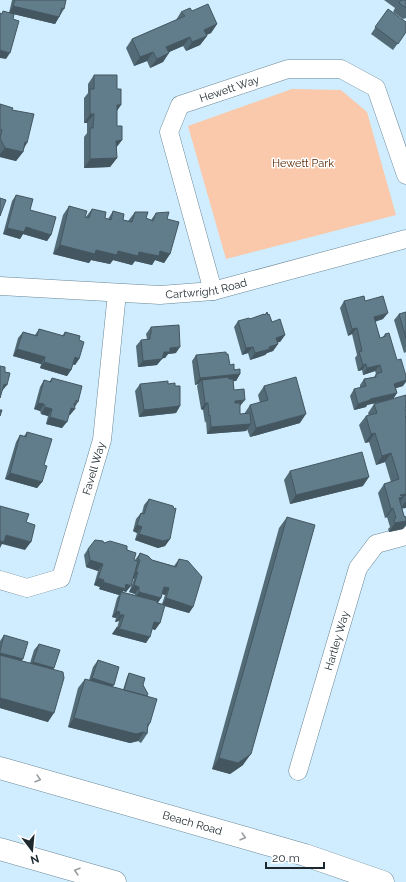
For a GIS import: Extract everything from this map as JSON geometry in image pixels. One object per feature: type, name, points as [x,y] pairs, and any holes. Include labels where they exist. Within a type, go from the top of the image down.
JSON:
[{"type":"main road","name":"Beach Road","points":[[0,768],[304,855],[383,882]]},
{"type":"main road","points":[[0,849],[115,882]]},
{"type":"street","name":"Hewett Way","points":[[213,292],[169,132],[180,105],[288,69],[341,69],[376,88],[406,175]]},
{"type":"street","name":"Cartwright Road","points":[[0,286],[160,295],[213,292],[406,239]]},
{"type":"street","name":"Favell Way","points":[[0,580],[27,588],[61,578],[102,440],[117,292]]},
{"type":"street","name":"Hartley Way","points":[[298,771],[358,568],[376,544],[406,536]]},
{"type":"green space","name":"Hewett Park","points":[[292,89],[341,90],[367,112],[396,215],[226,259],[188,126]]},
{"type":"building","points":[[15,0],[66,0],[64,9],[62,8],[59,17],[13,6]]},
{"type":"building","points":[[401,0],[406,0],[406,8],[399,3]]},
{"type":"building","points":[[208,4],[217,24],[204,30],[207,36],[192,42],[190,37],[166,47],[169,53],[157,59],[153,52],[140,57],[132,39],[185,16],[181,12],[190,8],[192,11]]},
{"type":"building","points":[[388,9],[406,22],[406,32],[398,44],[375,27]]},
{"type":"building","points":[[3,11],[14,14],[13,19],[19,21],[10,53],[0,50],[0,13],[2,14]]},
{"type":"building","points":[[94,75],[117,75],[117,89],[121,89],[121,105],[117,105],[117,126],[122,126],[122,140],[116,141],[117,158],[90,159],[90,128],[93,128],[94,114],[90,114],[90,89],[94,89]]},
{"type":"building","points":[[0,104],[13,108],[12,110],[34,114],[27,143],[25,142],[23,152],[5,148],[0,138],[2,130],[0,129]]},
{"type":"building","points":[[16,195],[33,199],[30,210],[56,217],[51,235],[26,227],[24,232],[7,228]]},
{"type":"building","points":[[0,198],[6,200],[0,216]]},
{"type":"building","points":[[69,206],[87,211],[85,217],[89,218],[92,209],[106,212],[105,218],[111,220],[113,211],[124,214],[123,220],[132,222],[135,212],[148,212],[146,218],[153,221],[156,213],[169,212],[167,219],[179,222],[170,254],[160,251],[159,256],[139,252],[138,256],[118,251],[117,255],[96,250],[95,254],[60,245]]},
{"type":"building","points":[[364,296],[365,301],[383,296],[388,313],[374,317],[380,338],[389,333],[397,360],[401,359],[406,380],[394,384],[397,393],[370,399],[358,404],[354,389],[366,386],[364,379],[376,377],[376,374],[382,372],[380,365],[367,368],[366,364],[363,365],[359,352],[362,351],[357,328],[352,329],[344,301]]},
{"type":"building","points":[[267,312],[272,322],[280,319],[285,335],[276,338],[278,344],[269,347],[270,349],[255,353],[253,347],[246,348],[238,321],[265,315]]},
{"type":"building","points":[[406,312],[406,338],[399,314]]},
{"type":"building","points":[[179,325],[180,347],[170,348],[170,352],[164,352],[162,359],[143,361],[141,340],[150,339],[151,327]]},
{"type":"building","points":[[39,329],[64,336],[65,332],[80,336],[79,340],[84,342],[79,359],[75,357],[71,370],[44,362],[45,357],[17,349],[23,332],[37,336]]},
{"type":"building","points":[[226,352],[226,354],[228,354],[230,365],[234,364],[234,370],[240,369],[240,374],[200,378],[196,355]]},
{"type":"building","points":[[0,366],[5,367],[5,372],[10,373],[7,385],[4,384],[0,398]]},
{"type":"building","points":[[228,377],[229,379],[233,379],[234,390],[244,389],[245,400],[235,401],[235,403],[240,403],[240,414],[250,413],[251,424],[211,427],[208,403],[205,403],[202,380]]},
{"type":"building","points":[[296,377],[306,414],[256,428],[250,405],[268,400],[264,386]]},
{"type":"building","points":[[52,378],[82,386],[78,402],[76,400],[76,404],[74,403],[75,409],[71,408],[67,422],[50,417],[52,409],[45,407],[44,404],[38,403],[44,380],[51,382]]},
{"type":"building","points":[[168,381],[168,384],[175,383],[175,386],[180,386],[180,406],[144,410],[140,384]]},
{"type":"building","points":[[406,395],[406,494],[400,495],[404,497],[399,498],[406,521],[395,523],[394,520],[396,518],[393,508],[391,509],[384,484],[399,479],[391,453],[382,456],[375,433],[371,434],[366,416],[377,413],[374,404]]},
{"type":"building","points":[[27,432],[52,439],[44,465],[47,466],[42,482],[10,473],[20,435],[26,437]]},
{"type":"building","points":[[362,452],[369,477],[296,495],[290,471]]},
{"type":"building","points":[[149,499],[173,506],[174,509],[176,508],[170,539],[163,541],[139,534],[142,527],[137,525],[141,513],[144,514]]},
{"type":"building","points":[[0,506],[29,514],[26,522],[35,525],[31,542],[6,535],[4,542],[0,541]]},
{"type":"building","points":[[287,517],[315,525],[251,754],[238,763],[219,758]]},
{"type":"building","points":[[95,540],[103,541],[104,543],[110,541],[127,546],[127,550],[136,553],[134,560],[138,561],[131,586],[126,584],[125,589],[103,582],[104,580],[98,578],[103,564],[90,560],[88,549]]},
{"type":"building","points":[[140,553],[148,556],[152,560],[176,567],[179,559],[188,561],[202,577],[193,607],[166,598],[169,588],[164,587],[161,598],[139,592],[139,587],[134,585],[138,572],[136,572],[140,560],[138,559]]},
{"type":"building","points":[[121,592],[157,601],[157,603],[165,605],[160,623],[154,622],[150,637],[116,628],[120,627],[124,615],[119,615],[120,612],[116,611]]},
{"type":"building","points":[[4,635],[28,642],[23,659],[0,653]]},
{"type":"building","points":[[39,644],[60,650],[54,668],[33,662]]},
{"type":"building","points":[[0,655],[63,672],[64,678],[54,713],[0,698]]},
{"type":"building","points":[[98,660],[119,667],[114,685],[92,678]]},
{"type":"building","points":[[129,673],[145,678],[143,685],[148,694],[147,696],[124,690]]},
{"type":"building","points":[[85,679],[157,699],[150,723],[148,724],[147,734],[144,732],[136,734],[74,718]]}]
